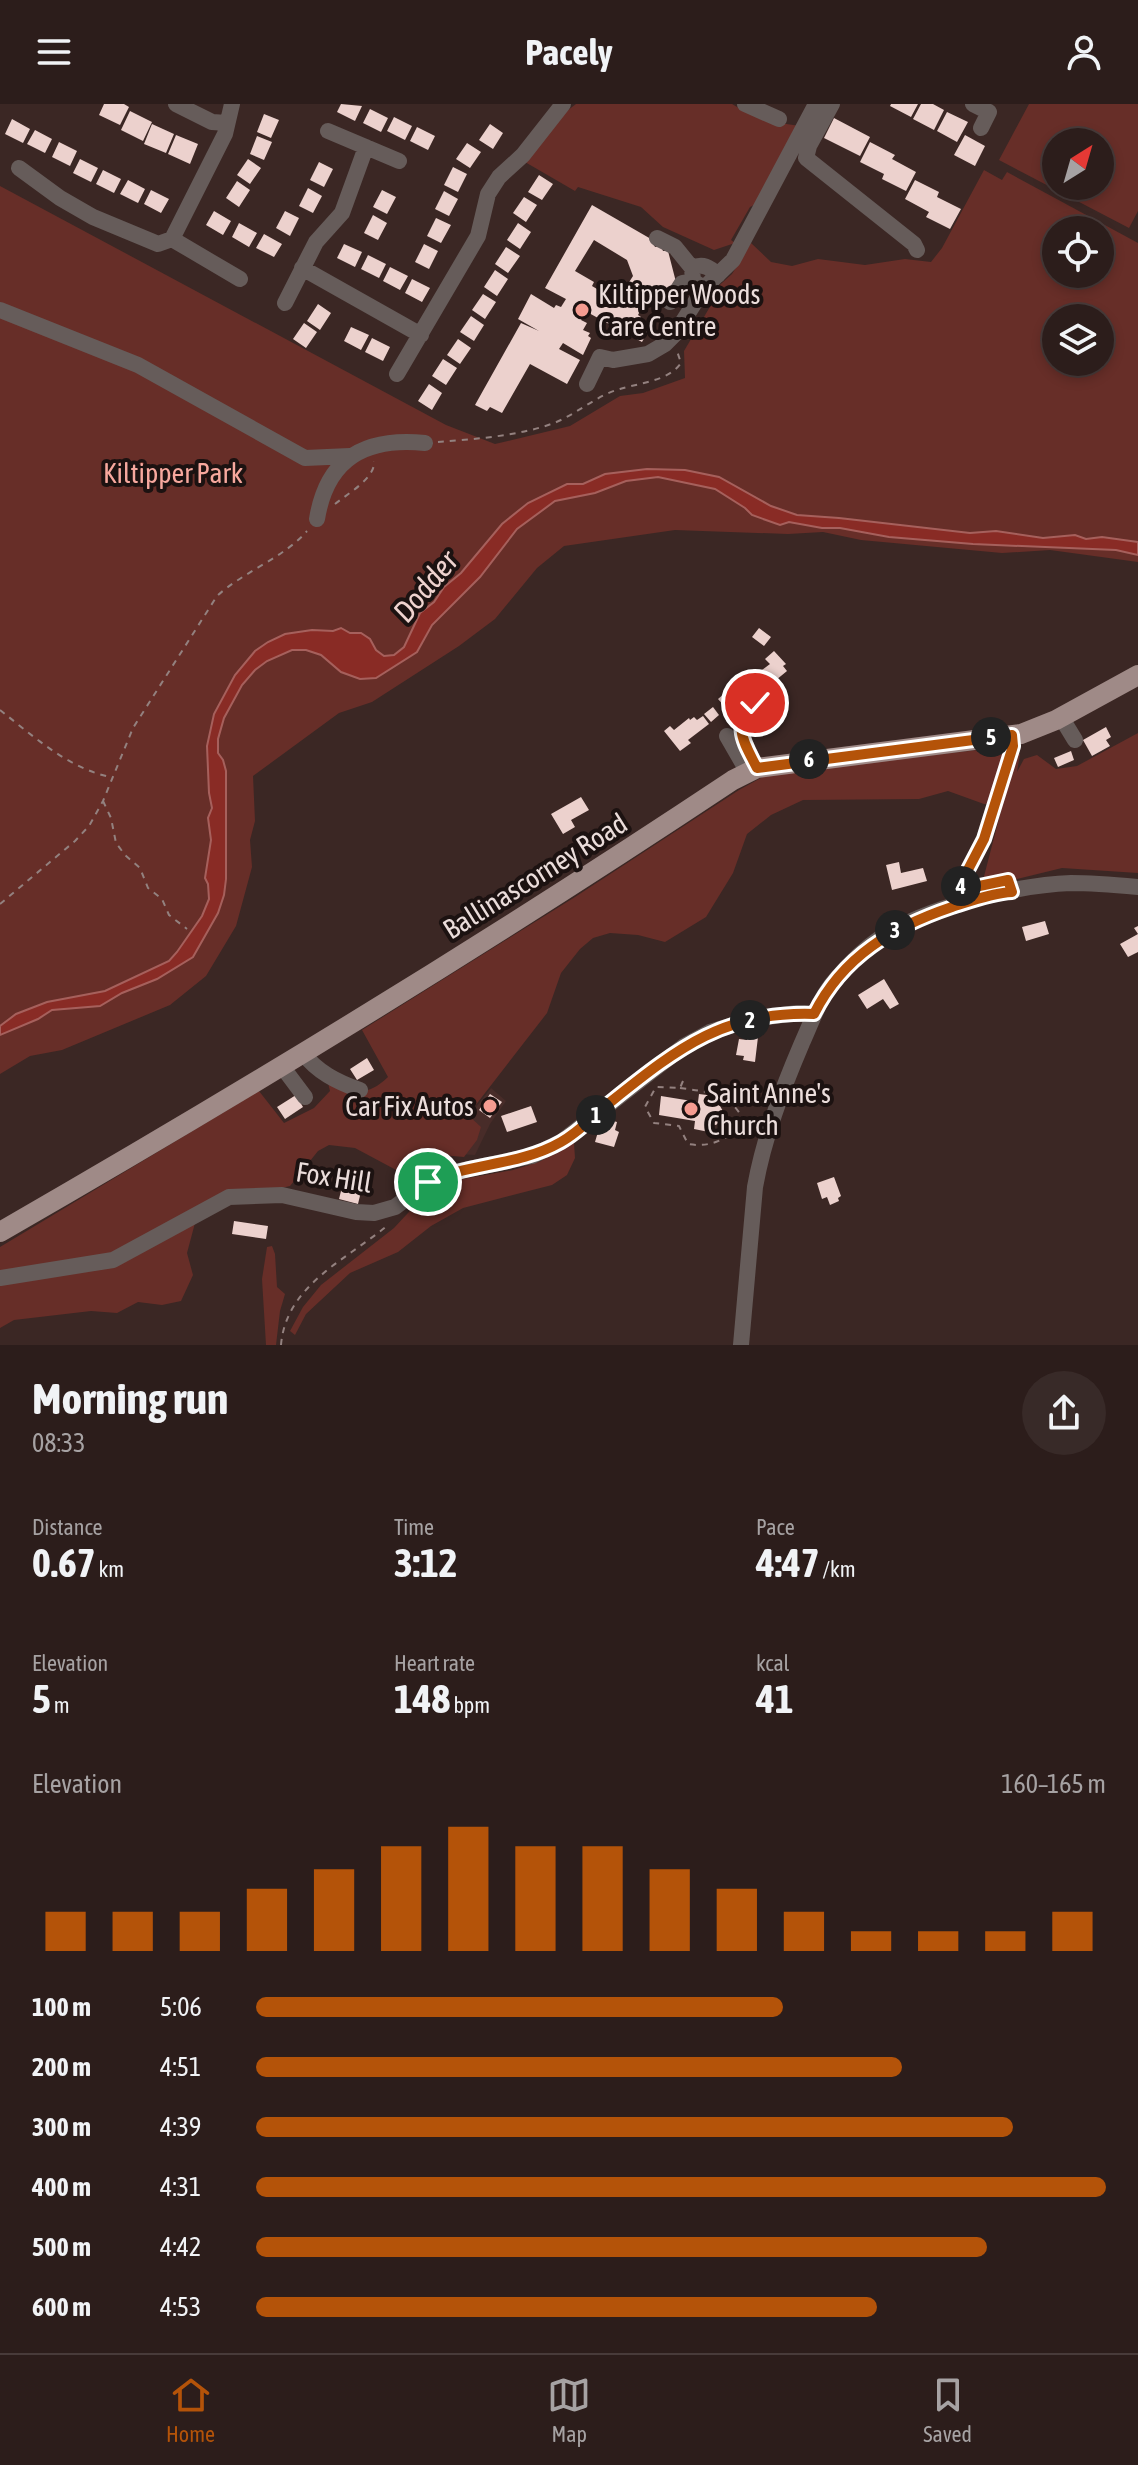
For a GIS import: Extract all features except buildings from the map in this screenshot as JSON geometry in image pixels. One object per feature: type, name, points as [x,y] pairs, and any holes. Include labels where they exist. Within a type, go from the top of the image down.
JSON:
[{"type":"main road","name":"Ballinascorney Road","points":[[0,1232],[168,1135],[567,891],[752,770],[1012,735],[1038,728],[1138,675]]},
{"type":"street","points":[[176,104],[212,122],[227,123]]},
{"type":"street","points":[[19,168],[93,217],[158,244],[172,239],[225,134],[232,104]]},
{"type":"street","points":[[397,374],[478,236],[488,194],[499,177],[523,155],[563,104]]},
{"type":"street","points":[[745,104],[779,119]]},
{"type":"street","points":[[670,302],[682,283],[718,275],[733,260],[816,104]]},
{"type":"street","points":[[832,104],[809,146],[806,158],[914,244],[917,250]]},
{"type":"street","points":[[973,104],[989,112],[981,128]]},
{"type":"street","points":[[328,131],[399,161]]},
{"type":"street","points":[[285,303],[316,242],[342,213],[366,147]]},
{"type":"street","points":[[657,238],[675,247],[696,279]]},
{"type":"street","points":[[172,239],[240,279]]},
{"type":"street","points":[[302,268],[421,335]]},
{"type":"street","points":[[587,384],[600,357],[613,360],[639,356],[668,341],[696,279]]},
{"type":"street","points":[[0,310],[138,365],[305,458],[350,456],[374,446],[407,441],[425,443]]},
{"type":"street","points":[[317,519],[320,502],[350,456]]},
{"type":"street","points":[[752,770],[740,731],[741,719],[755,703]]},
{"type":"street","points":[[1061,717],[1075,740]]},
{"type":"street","points":[[727,736],[752,770]]},
{"type":"street","points":[[741,1345],[748,1209],[759,1163],[814,1014],[833,981],[881,938],[921,918],[978,899],[1043,886],[1092,883],[1138,887]]},
{"type":"street","name":"Fox Hill","points":[[0,1278],[113,1260],[229,1197],[282,1195],[356,1212],[374,1213],[395,1207],[428,1182],[449,1173],[532,1156],[561,1142],[684,1046],[710,1032],[753,1019],[814,1014]]},
{"type":"street","points":[[302,1052],[318,1070],[360,1090]]},
{"type":"street","points":[[281,1065],[305,1097]]},
{"type":"path","points":[[425,443],[493,435],[552,423],[617,389],[655,380],[677,370],[681,363],[668,341]]},
{"type":"path","points":[[0,904],[89,826],[103,801],[133,728],[217,596],[231,583],[302,537],[317,519],[371,474],[375,467],[374,446]]},
{"type":"path","points":[[0,710],[39,742],[97,774],[111,777]]},
{"type":"path","points":[[965,889],[960,885],[984,839],[1013,746],[1012,735]]},
{"type":"path","points":[[103,801],[111,818],[116,843],[140,868],[148,888],[162,899],[169,915],[187,929]]},
{"type":"path","points":[[680,1088],[683,1081]]},
{"type":"path","points":[[745,1122],[736,1131],[706,1147],[688,1144],[679,1126],[654,1123],[645,1107],[656,1087],[718,1093],[740,1113],[745,1122],[769,1129]]},
{"type":"path","points":[[281,1345],[288,1315],[299,1297],[316,1278],[373,1237]]},
{"type":"shaded area","points":[[647,469],[685,470],[719,477],[771,506],[797,515],[970,533],[996,531],[1043,538],[1075,535],[1086,539],[1102,537],[1138,542],[1138,555],[1116,550],[889,537],[789,522],[780,525],[752,515],[715,489],[658,477],[626,481],[595,493],[555,501],[517,529],[480,577],[432,625],[417,652],[376,678],[360,679],[341,672],[321,655],[306,650],[292,650],[255,670],[242,685],[224,718],[218,739],[218,753],[226,771],[226,879],[218,913],[193,957],[157,979],[100,1006],[52,1010],[0,1035],[0,1026],[16,1014],[47,1002],[105,991],[169,961],[202,916],[209,899],[205,878],[211,840],[208,818],[212,808],[207,746],[214,714],[235,675],[255,651],[285,634],[341,628],[350,633],[361,633],[384,656],[394,655],[404,647],[420,613],[461,573],[502,524],[528,503],[567,484],[583,484],[605,474]]},
{"type":"shaded area","points":[[491,1088],[506,1101],[490,1124],[475,1155],[440,1153]]},
{"type":"green space","points":[[576,104],[732,104],[764,119],[800,126],[756,204],[750,207],[731,240],[735,243],[714,250],[663,227],[641,207],[578,187],[575,191],[525,162],[559,117]]},
{"type":"green space","points":[[1029,104],[1138,104],[1138,211],[1129,228],[1114,220],[1114,216],[1106,216],[1075,200],[1114,200],[1114,128],[1042,128],[1042,182],[999,160]]},
{"type":"green space","name":"Kiltipper Park","points":[[984,170],[1002,180],[1007,172],[1042,191],[1042,200],[1059,200],[1088,216],[1042,216],[1042,288],[1114,288],[1114,230],[1138,243],[1138,562],[1050,550],[1002,553],[861,540],[823,532],[788,534],[675,530],[564,546],[537,568],[495,619],[459,646],[372,702],[339,713],[253,776],[255,821],[250,840],[252,867],[236,926],[206,976],[170,1005],[62,1050],[30,1056],[0,1074],[0,186],[446,425],[495,444],[570,426],[620,396],[643,393],[685,378],[684,351],[711,305],[704,299],[732,274],[751,243],[771,262],[792,266],[818,259],[865,265],[905,259],[931,262],[942,248]]},
{"type":"green space","points":[[1138,733],[1138,873],[1062,868],[981,888],[1003,803],[984,804],[948,791],[919,799],[803,800],[771,815],[747,834],[733,873],[706,917],[665,942],[638,935],[610,933],[593,938],[580,949],[561,973],[547,1013],[468,1115],[481,1127],[477,1140],[464,1157],[430,1154],[398,1171],[355,1148],[329,1145],[318,1151],[290,1186],[199,1208],[187,1253],[193,1275],[181,1301],[162,1305],[138,1302],[117,1313],[91,1311],[14,1320],[0,1328],[0,1247],[259,1091],[284,1123],[314,1108],[330,1091],[327,1079],[359,1090],[380,1084],[388,1077],[362,1030],[770,773],[1005,747],[1020,754],[1017,772],[1024,759],[1037,755],[1056,769],[1077,766]]},
{"type":"green space","points":[[574,1143],[575,1158],[567,1175],[552,1185],[463,1208],[431,1226],[398,1252],[350,1273],[306,1314],[295,1335],[290,1331],[303,1307],[321,1285],[394,1228],[421,1199],[440,1187],[463,1179],[539,1162]]},
{"type":"green space","points":[[272,1246],[277,1287],[285,1294],[276,1345],[266,1345],[262,1279],[267,1247]]},
{"type":"place","name":"Kiltipper Woods Care Centre","points":[[582,310]]},
{"type":"place","name":"Car Fix Autos","points":[[490,1106]]},
{"type":"place","name":"Saint Anne's Church","points":[[691,1109]]},
{"type":"route","points":[[428,1182],[449,1173],[532,1156],[561,1142],[684,1046],[710,1032],[753,1019],[814,1014],[833,981],[881,938],[921,918],[978,899],[1012,892],[1008,880],[965,889],[960,885],[984,839],[1013,746],[1012,735],[757,768],[740,731],[741,719],[755,703]]},
{"type":"water label","name":"Dodder","points":[[425,586]]}]
